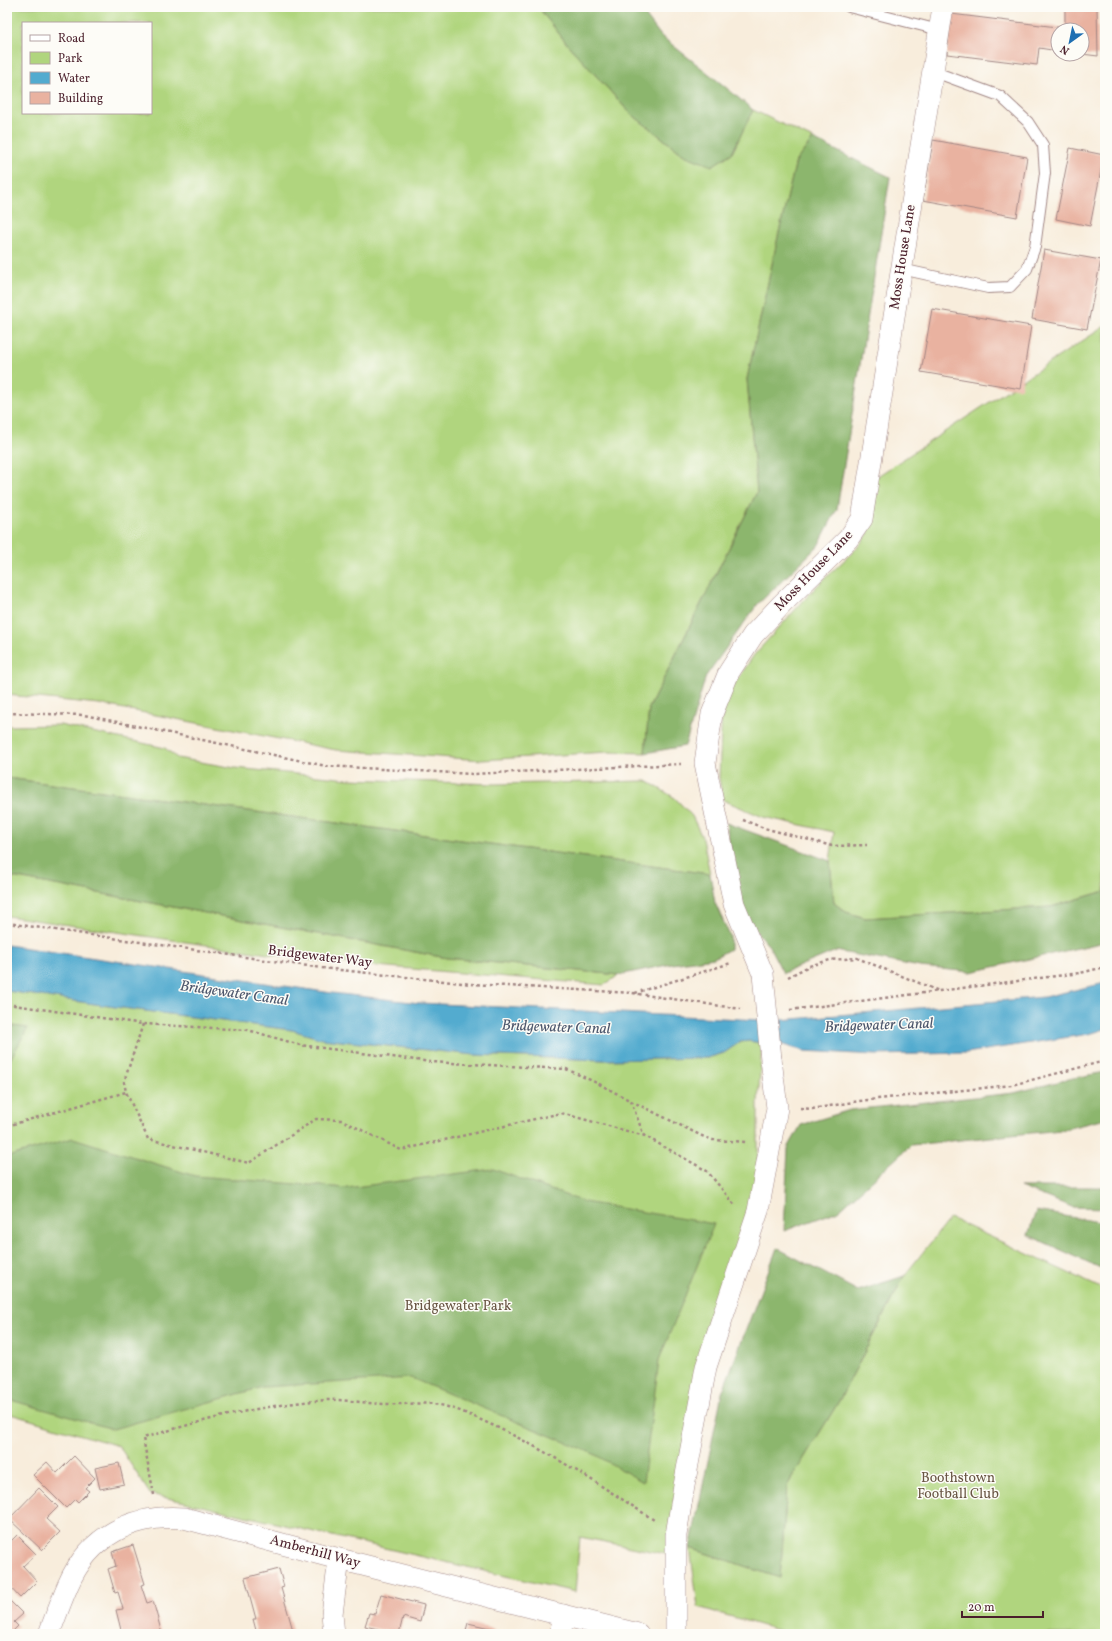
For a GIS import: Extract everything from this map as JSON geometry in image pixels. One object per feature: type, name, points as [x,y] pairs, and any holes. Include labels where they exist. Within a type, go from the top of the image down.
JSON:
[{"type":"street","name":"Moss House Lane","points":[[676,1634],[676,1535],[706,1368],[758,1211],[778,1108],[771,1060],[763,974],[734,904],[705,763],[712,714],[729,672],[753,635],[848,539],[862,519],[942,7]]},
{"type":"street","name":"Amberhill Way","points":[[49,1634],[68,1584],[80,1563],[93,1547],[109,1534],[128,1525],[158,1517],[184,1518],[339,1559],[562,1625],[638,1634]]},
{"type":"street","points":[[334,1634],[332,1614],[339,1559]]},
{"type":"lane","points":[[849,7],[939,30]]},
{"type":"lane","points":[[901,269],[988,288],[1010,287],[1027,269],[1035,247],[1045,173],[1043,145],[1028,122],[1000,96],[932,71]]},
{"type":"path","points":[[7,713],[84,715],[326,766],[473,774],[705,763]]},
{"type":"path","points":[[716,811],[764,828],[832,846],[867,845]]},
{"type":"path","name":"Bridgewater Way","points":[[7,923],[322,968],[471,984],[632,993],[745,1009]]},
{"type":"path","points":[[783,1010],[1080,974],[1105,967]]},
{"type":"path","points":[[7,1004],[143,1024],[248,1030],[300,1045],[431,1062],[566,1069],[702,1136],[713,1140],[771,1144]]},
{"type":"path","points":[[143,1024],[124,1082],[126,1092],[148,1139],[250,1163],[316,1119],[342,1120],[401,1150],[561,1113],[645,1136],[707,1171],[752,1227]]},
{"type":"path","points":[[778,1108],[812,1109],[859,1101],[1012,1085],[1105,1061]]},
{"type":"path","points":[[7,1126],[126,1092]]},
{"type":"path","points":[[630,1101],[645,1136]]},
{"type":"path","points":[[158,1517],[143,1438],[200,1421],[250,1410],[327,1400],[340,1400],[386,1404],[443,1405],[457,1410],[505,1432],[553,1457],[614,1494],[676,1535]]},
{"type":"green space","points":[[7,7],[538,7],[568,45],[630,113],[684,155],[713,165],[732,153],[753,110],[813,139],[796,161],[747,379],[757,492],[649,708],[645,753],[607,752],[482,760],[336,750],[99,704],[7,695]]},
{"type":"green space","points":[[538,7],[639,7],[661,36],[753,110],[732,153],[712,166],[684,155],[630,113],[568,45]]},
{"type":"green space","points":[[813,139],[890,177],[837,509],[818,546],[757,605],[706,676],[685,746],[645,753],[649,708],[757,492],[747,379],[796,161]]},
{"type":"green space","points":[[1105,326],[1105,891],[1051,907],[866,918],[846,912],[834,903],[830,861],[834,832],[763,817],[723,800],[719,778],[722,710],[729,692],[754,655],[816,587],[856,549],[868,534],[873,479]]},
{"type":"green space","points":[[60,725],[165,748],[177,758],[235,768],[349,779],[494,784],[647,781],[675,798],[692,816],[703,839],[710,874],[7,778],[7,726]]},
{"type":"green space","points":[[7,778],[710,874],[715,903],[730,936],[730,949],[714,958],[672,964],[619,975],[447,958],[7,876]]},
{"type":"green space","points":[[726,823],[830,861],[834,903],[846,912],[865,918],[1051,907],[1105,891],[1105,942],[971,972],[920,967],[836,951],[783,973],[769,946],[753,928],[740,905]]},
{"type":"green space","points":[[7,876],[447,958],[619,975],[604,985],[316,961],[7,916]]},
{"type":"green space","name":"Bridgewater Park","points":[[7,991],[115,1007],[292,1030],[322,1039],[475,1055],[603,1060],[707,1058],[724,1053],[740,1042],[749,1041],[762,1043],[758,1102],[758,1211],[706,1367],[676,1556],[580,1537],[575,1592],[150,1494],[119,1446],[7,1413]]},
{"type":"green space","points":[[7,1025],[28,1028],[7,1065]]},
{"type":"green space","points":[[1105,1072],[1105,1119],[1061,1130],[911,1145],[838,1211],[784,1231],[788,1148],[801,1125],[850,1110],[1014,1093],[1073,1078]]},
{"type":"green space","points":[[73,1138],[195,1176],[347,1188],[493,1169],[584,1202],[714,1224],[659,1360],[643,1482],[594,1454],[411,1378],[263,1387],[113,1429],[7,1399],[7,1157]]},
{"type":"green space","points":[[1020,1187],[1105,1187],[1105,1208],[1072,1207]]},
{"type":"green space","points":[[1036,1211],[1105,1223],[1105,1270],[1028,1235]]},
{"type":"green space","name":"Boothstown Football Club","points":[[950,1218],[1105,1290],[1105,1634],[791,1634],[698,1607],[690,1548],[780,1578],[787,1486],[839,1401],[904,1276]]},
{"type":"green space","points":[[777,1248],[858,1291],[904,1276],[839,1401],[787,1486],[780,1578],[690,1548],[722,1393]]},
{"type":"water","name":"Bridgewater Canal","points":[[7,945],[332,993],[420,1003],[761,1020],[762,1043],[749,1041],[740,1042],[724,1053],[707,1058],[603,1060],[475,1055],[322,1039],[292,1030],[115,1007],[7,991]]},
{"type":"water","name":"Bridgewater Canal","points":[[1105,983],[1105,1029],[1089,1034],[966,1053],[875,1055],[804,1051],[780,1044],[781,1020],[1044,997]]},
{"type":"building","points":[[1065,7],[1097,7],[1098,56],[1090,55],[1090,22],[1065,22]]},
{"type":"building","points":[[951,14],[1050,26],[1050,50],[1039,48],[1037,65],[947,54]]},
{"type":"building","points":[[933,140],[1027,157],[1017,217],[923,200]]},
{"type":"building","points":[[1070,148],[1104,155],[1090,226],[1056,219]]},
{"type":"building","points":[[1044,250],[1101,260],[1087,329],[1032,319]]},
{"type":"building","points":[[932,309],[1031,326],[1021,389],[921,372]]},
{"type":"building","points":[[74,1456],[95,1478],[85,1488],[89,1491],[78,1502],[75,1499],[66,1508],[33,1475],[47,1462],[57,1473]]},
{"type":"building","points":[[119,1463],[124,1484],[100,1489],[95,1468]]},
{"type":"building","points":[[39,1488],[58,1507],[46,1519],[60,1532],[42,1550],[9,1519]]},
{"type":"building","points":[[17,1535],[36,1554],[23,1566],[37,1581],[20,1598],[7,1584],[7,1545]]},
{"type":"building","points":[[133,1545],[145,1584],[141,1585],[147,1603],[153,1601],[162,1634],[122,1634],[116,1610],[123,1609],[118,1592],[115,1593],[108,1569],[116,1566],[112,1552]]},
{"type":"building","points":[[279,1569],[284,1587],[281,1588],[294,1634],[257,1634],[253,1619],[256,1619],[245,1578]]},
{"type":"building","points":[[381,1594],[424,1605],[420,1622],[403,1617],[399,1634],[365,1626],[369,1613],[375,1614]]},
{"type":"building","points":[[7,1598],[23,1614],[14,1622],[18,1626],[10,1634],[7,1632]]},
{"type":"building","points":[[468,1623],[494,1629],[492,1634],[465,1634]]},
{"type":"building","points":[[445,1631],[456,1633],[444,1634]]}]
